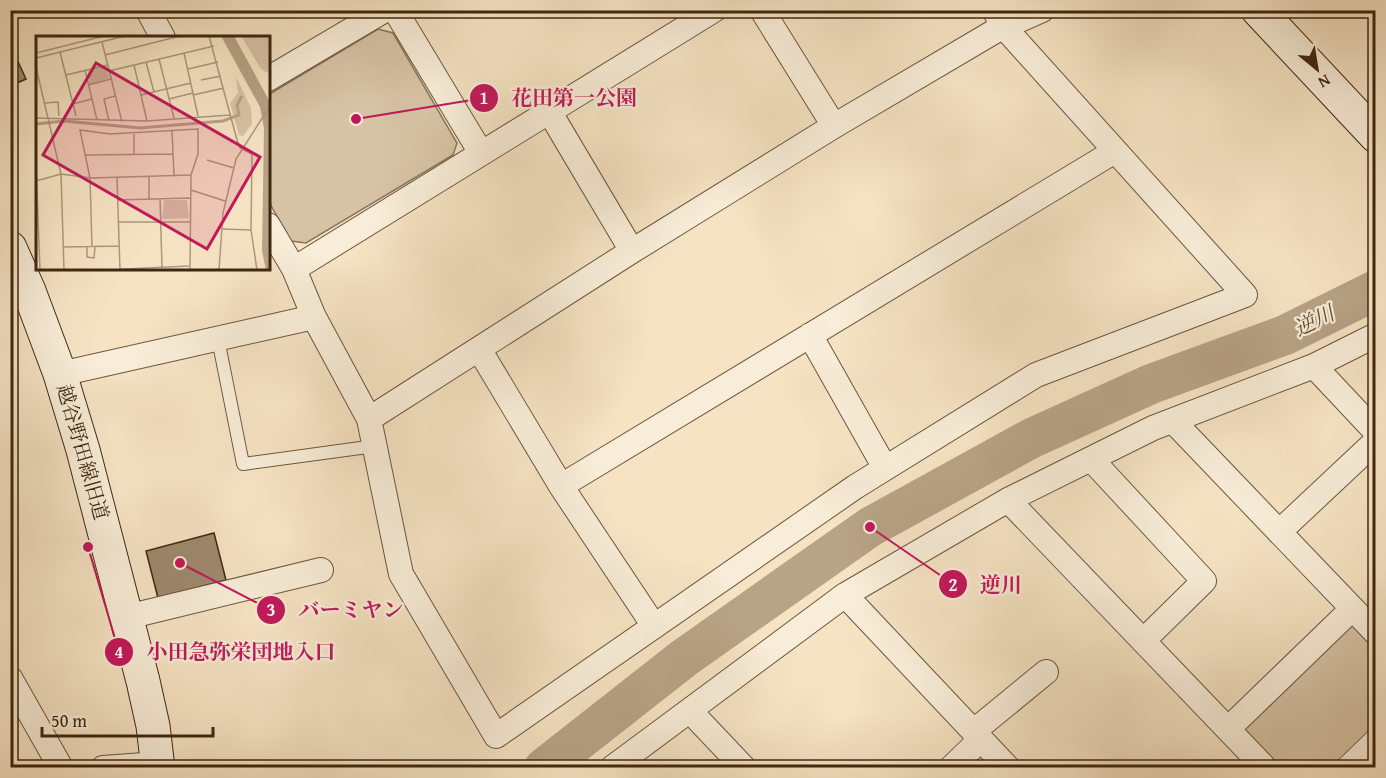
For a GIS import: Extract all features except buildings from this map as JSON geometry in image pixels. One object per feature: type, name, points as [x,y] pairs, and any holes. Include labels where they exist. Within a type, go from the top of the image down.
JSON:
[{"type":"street","points":[[148,10],[162,36]]},
{"type":"street","points":[[270,78],[385,10]]},
{"type":"street","points":[[395,10],[481,153]]},
{"type":"street","points":[[294,269],[714,10]]},
{"type":"street","points":[[762,10],[834,126]]},
{"type":"street","points":[[369,419],[632,251],[834,126],[999,19],[1042,10]]},
{"type":"street","points":[[1258,10],[1376,136]]},
{"type":"street","points":[[270,228],[294,269],[314,317],[369,419],[401,574],[496,736],[855,487],[1036,375],[1245,295],[999,19]]},
{"type":"street","points":[[549,111],[632,251]]},
{"type":"street","points":[[561,486],[1115,151]]},
{"type":"street","name":"越谷野田線旧道","points":[[10,248],[60,374],[83,450],[128,617],[159,766]]},
{"type":"street","points":[[60,374],[314,317]]},
{"type":"street","points":[[810,335],[885,468]]},
{"type":"street","points":[[612,768],[846,595],[1008,500],[1153,428],[1314,366],[1376,335]]},
{"type":"street","points":[[478,349],[561,486],[654,626]]},
{"type":"street","points":[[1314,366],[1376,432]]},
{"type":"street","points":[[1173,421],[1376,633]]},
{"type":"street","points":[[1279,531],[1376,441]]},
{"type":"street","points":[[1091,459],[1204,581],[1143,641]]},
{"type":"street","points":[[1008,500],[1265,768]]},
{"type":"street","points":[[128,617],[321,570]]},
{"type":"street","points":[[846,595],[1008,768]]},
{"type":"street","points":[[1228,729],[1353,609]]},
{"type":"street","points":[[951,768],[977,735],[1046,672]]},
{"type":"street","points":[[10,678],[61,768]]},
{"type":"street","points":[[690,711],[744,768]]},
{"type":"street","points":[[1348,768],[1376,741]]},
{"type":"street","points":[[103,768],[159,766]]},
{"type":"lane","points":[[218,339],[243,464],[375,446]]},
{"type":"shaded area","points":[[378,29],[393,33],[457,143],[453,155],[306,243],[291,241],[270,204],[270,94]]},
{"type":"shaded area","points":[[1344,625],[1353,625],[1375,648],[1375,728],[1333,767],[1279,767],[1245,731],[1245,723]]},
{"type":"waterway","name":"逆川","points":[[544,768],[684,658],[870,527],[1032,438],[1151,384],[1285,335],[1376,290]]},
{"type":"place","name":"花田第一公園","points":[[356,119]]},
{"type":"place","name":"逆川","points":[[870,527]]},
{"type":"place","name":"小田急弥栄団地入口","points":[[88,547]]},
{"type":"place","name":"バーミヤン","points":[[180,563]]}]
